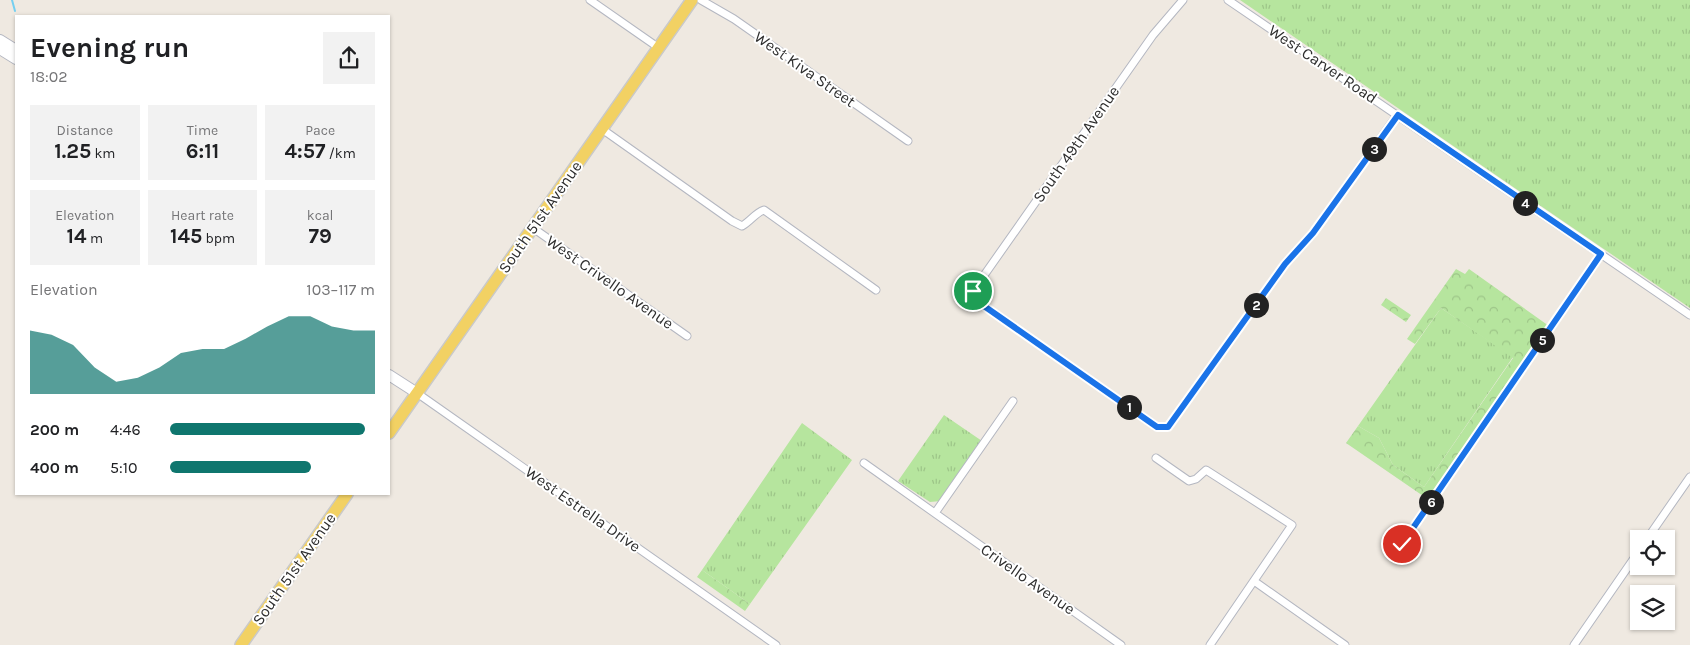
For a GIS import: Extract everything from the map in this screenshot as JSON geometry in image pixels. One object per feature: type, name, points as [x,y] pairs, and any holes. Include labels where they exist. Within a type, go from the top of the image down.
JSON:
[{"type":"main road","name":"South 51st Avenue","points":[[390,433],[692,0]]},
{"type":"main road","points":[[0,40],[15,49]]},
{"type":"main road","points":[[0,49],[15,58]]},
{"type":"main road","name":"West Estrella Drive","points":[[390,376],[417,393]]},
{"type":"main road","name":"South 51st Avenue","points":[[241,645],[346,495]]},
{"type":"street","points":[[590,0],[659,48]]},
{"type":"street","name":"West Kiva Street","points":[[700,0],[734,19],[908,141]]},
{"type":"street","name":"South 49th Avenue","points":[[1183,0],[1153,35],[973,291],[974,296],[984,306],[1149,422],[1162,429],[1168,427],[1285,264],[1313,233],[1394,120]]},
{"type":"street","name":"West Carver Road","points":[[1228,0],[1394,120],[1601,254],[1690,315]]},
{"type":"street","points":[[602,130],[732,221],[742,226],[752,221],[758,212],[764,210],[876,290]]},
{"type":"street","name":"West Crivello Avenue","points":[[533,228],[687,336]]},
{"type":"street","points":[[1402,544],[1601,254]]},
{"type":"street","name":"West Estrella Drive","points":[[417,393],[776,645]]},
{"type":"street","points":[[864,463],[935,513],[1013,401]]},
{"type":"street","points":[[1156,458],[1189,481],[1196,480],[1206,470],[1292,525],[1210,645]]},
{"type":"street","points":[[1653,530],[1690,477]]},
{"type":"street","name":"Crivello Avenue","points":[[935,513],[1121,645]]},
{"type":"street","points":[[1574,645],[1630,564]]},
{"type":"street","points":[[1254,581],[1345,645]]},
{"type":"green space","points":[[1240,0],[1690,0],[1690,308]]},
{"type":"green space","points":[[1456,269],[1465,274],[1469,269],[1549,326],[1429,500],[1346,443],[1358,426],[1379,438],[1393,465],[1424,487],[1513,358],[1441,308],[1415,344],[1407,339]]},
{"type":"green space","points":[[1386,298],[1411,315],[1406,322],[1381,305]]},
{"type":"green space","points":[[1441,308],[1513,357],[1424,487],[1393,465],[1379,438],[1358,426]]},
{"type":"green space","points":[[944,415],[982,441],[941,501],[930,502],[898,481]]},
{"type":"green space","points":[[802,423],[852,460],[750,604],[702,570]]},
{"type":"green space","points":[[702,570],[750,604],[745,611],[697,577]]},
{"type":"waterway","points":[[12,0],[15,11]]},
{"type":"route","points":[[973,291],[974,296],[984,306],[1157,427],[1162,429],[1168,427],[1285,264],[1308,240],[1398,115],[1601,254],[1402,544]]}]
